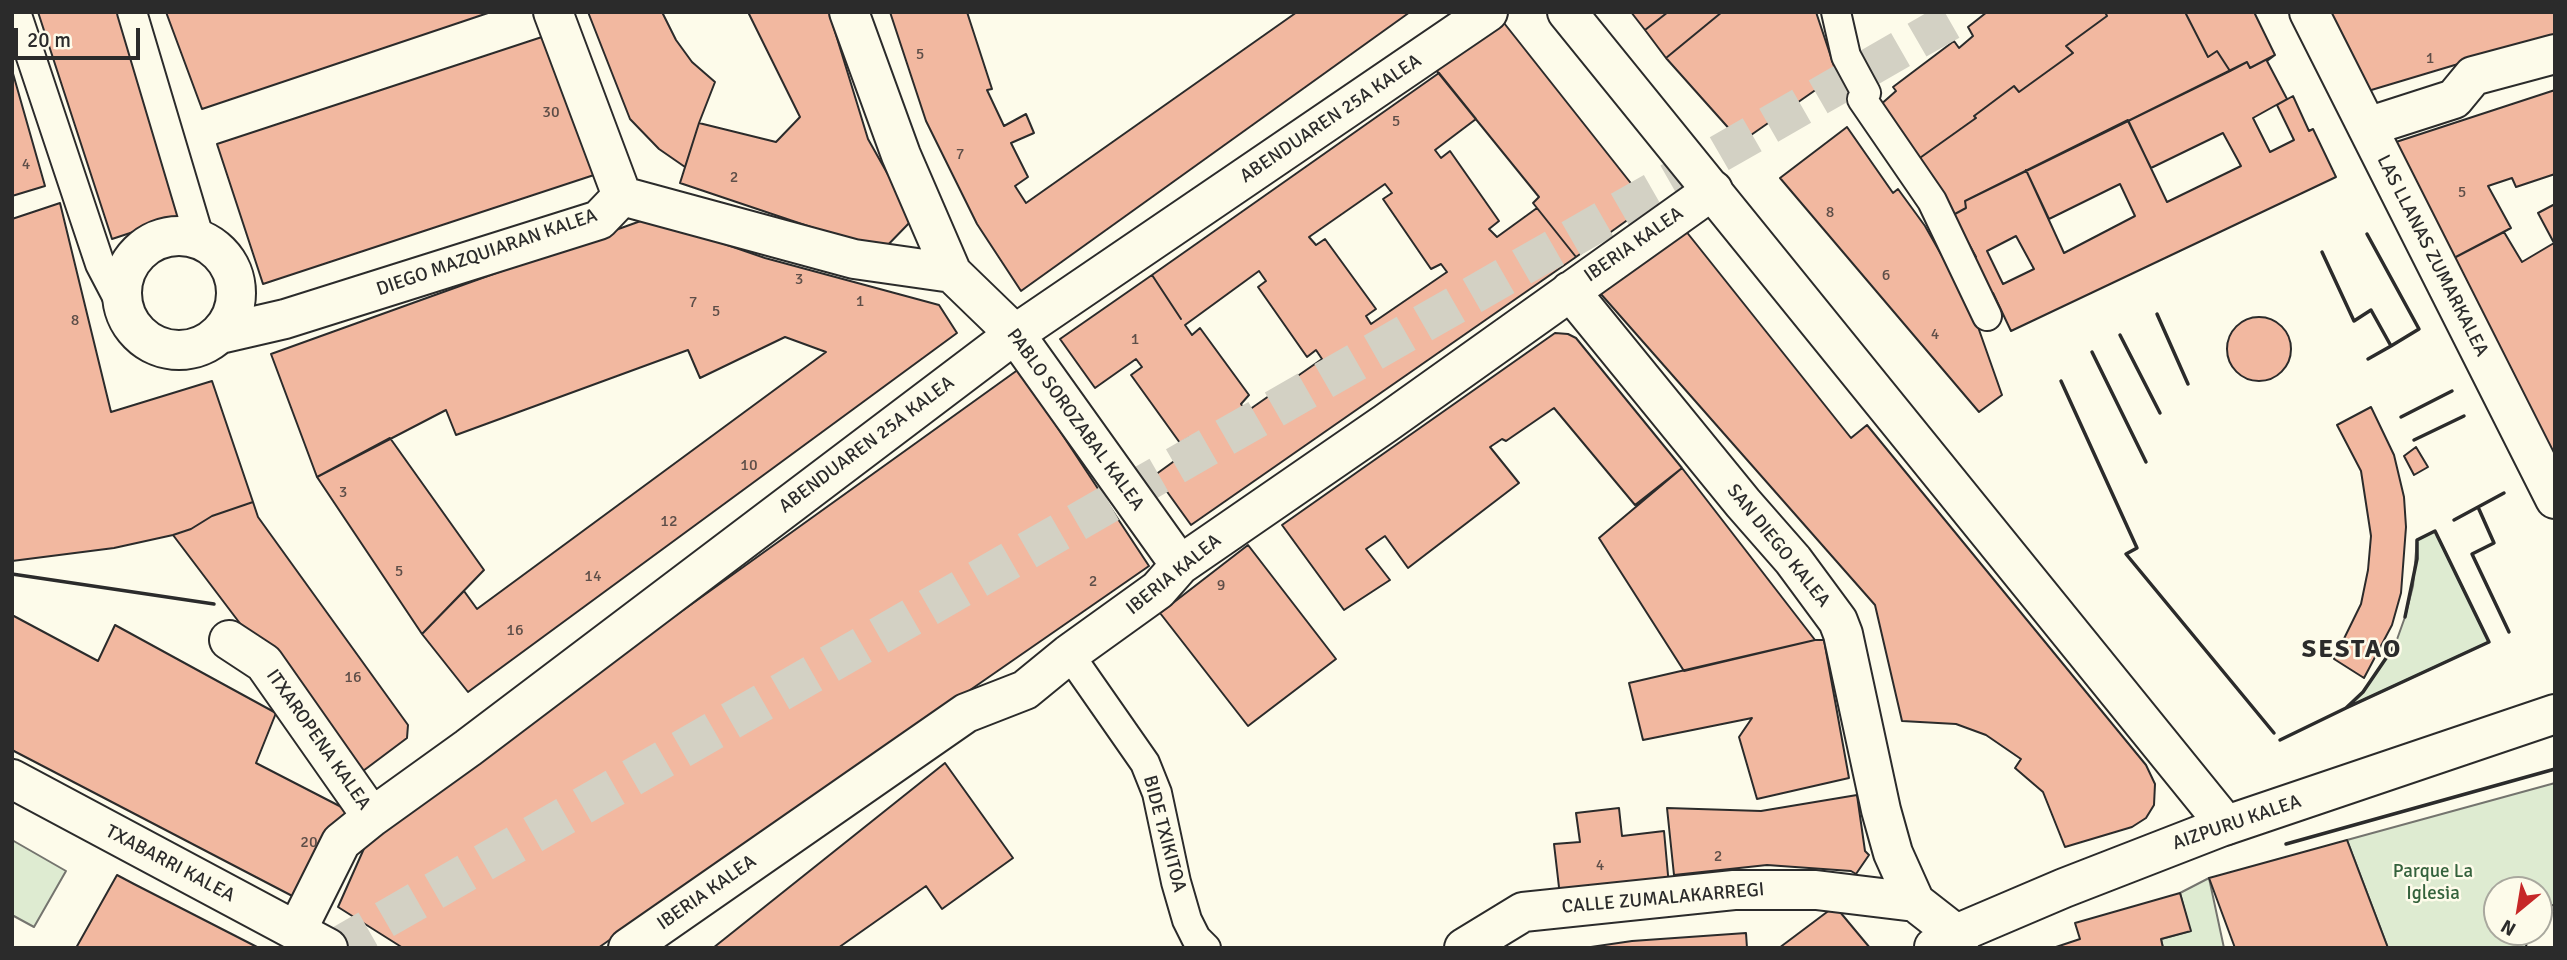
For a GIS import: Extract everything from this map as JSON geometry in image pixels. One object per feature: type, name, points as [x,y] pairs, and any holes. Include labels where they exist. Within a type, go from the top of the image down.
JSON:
[{"type":"street","points":[[16,12],[100,264],[130,324],[141,337],[156,346],[173,351],[190,350],[206,344],[220,334],[235,307],[237,291],[226,260],[214,248],[200,240],[164,238],[147,245],[133,257],[124,273],[121,291],[123,308]]},
{"type":"street","points":[[132,12],[200,240]]},
{"type":"street","points":[[553,12],[622,196],[854,259],[952,273]]},
{"type":"street","name":"PABLO SOROZABAL KALEA","points":[[849,12],[901,155],[952,273],[1014,334],[1180,565]]},
{"type":"street","name":"ABENDUAREN 25A KALEA","points":[[312,939],[341,842],[372,817],[490,731],[1014,334],[1489,12]]},
{"type":"street","points":[[1567,12],[2226,825]]},
{"type":"street","points":[[1836,12],[1846,56],[1866,93],[1862,99],[1932,201],[1987,316]]},
{"type":"street","name":"LAS LLANAS ZUMARKALEA","points":[[2309,12],[2555,499]]},
{"type":"street","points":[[2367,127],[2454,99],[2473,76],[2555,54]]},
{"type":"street","name":"IBERIA KALEA","points":[[628,948],[942,728],[966,713],[1025,690],[1069,654],[1158,590],[1180,565],[1713,190]]},
{"type":"street","name":"DIEGO MAZQUIARAN KALEA","points":[[220,334],[285,319],[599,220],[622,196]]},
{"type":"street","name":"SAN DIEGO KALEA","points":[[1570,291],[1743,503],[1793,560],[1838,621],[1893,853],[1915,902],[1949,943]]},
{"type":"street","name":"ITXAROPENA KALEA","points":[[229,640],[264,663],[372,817]]},
{"type":"street","name":"BIDE TXIKITOA","points":[[1069,654],[1145,763],[1157,793],[1187,920],[1196,938],[1206,948]]},
{"type":"street","name":"AIZPURU KALEA","points":[[1949,943],[2064,888],[2226,825],[2553,716]]},
{"type":"street","name":"TXABARRI KALEA","points":[[12,779],[312,939]]},
{"type":"street","name":"CALLE ZUMALAKARREGI","points":[[1464,948],[1523,912],[1734,890],[1816,890],[1915,902]]},
{"type":"street","points":[[2546,948],[2555,925]]},
{"type":"green space","points":[[2435,531],[2489,642],[2346,708],[2363,692],[2395,645],[2413,586],[2417,540]]},
{"type":"green space","name":"Parque La Iglesia","points":[[2555,783],[2555,948],[2388,948],[2347,840]]},
{"type":"green space","points":[[12,840],[66,871],[34,927],[12,915]]},
{"type":"green space","points":[[2209,878],[2224,948],[2163,948],[2161,939],[2190,931],[2180,893]]},
{"type":"building","points":[[38,12],[118,12],[185,215],[112,239]]},
{"type":"building","points":[[166,12],[491,12],[202,109]]},
{"type":"building","points":[[588,12],[662,12],[676,40],[692,62],[715,82],[685,167],[659,149],[630,119]]},
{"type":"building","points":[[748,12],[829,12],[868,139],[913,219],[882,251],[680,183],[699,123],[776,142],[800,117]]},
{"type":"building","points":[[890,12],[967,12],[992,89],[987,90],[1004,126],[1026,114],[1034,133],[1011,143],[1028,177],[1015,186],[1026,203],[1297,12],[1410,12],[1021,291],[977,224],[926,121]]},
{"type":"building","points":[[1631,12],[1668,12],[1645,30]]},
{"type":"building","points":[[1668,12],[1722,12],[1666,58],[1645,30]]},
{"type":"building","points":[[1722,12],[1816,12],[1837,75],[1741,142],[1666,58]]},
{"type":"building","points":[[1987,12],[2105,12],[2107,16],[2066,46],[2073,53],[2019,92],[2014,86],[1974,116],[1976,118],[1917,160],[1879,106],[1896,91],[1893,87],[1954,41],[1959,48],[1973,36],[1968,27]]},
{"type":"building","points":[[2105,12],[2185,12],[2208,57],[2217,51],[2230,71],[1965,201],[1966,208],[1953,215],[1917,160],[1976,118],[1974,116],[2014,86],[2019,92],[2073,53],[2066,46],[2107,16]]},
{"type":"building","points":[[2185,12],[2254,12],[2275,55],[2250,68],[2247,62],[2230,71],[2217,51],[2208,57]]},
{"type":"building","points":[[2329,12],[2555,12],[2555,35],[2368,91]]},
{"type":"building","points":[[1504,23],[1641,196],[1640,211],[1576,257],[1533,203],[1539,197],[1436,70]]},
{"type":"building","points":[[548,35],[594,175],[263,284],[217,144]]},
{"type":"building","points":[[2275,55],[2267,61],[2287,99],[2253,118],[2270,152],[2294,140],[2277,105],[2293,96],[2309,131],[2313,129],[2336,177],[2011,331],[1993,293],[1987,295],[1969,260],[1976,257],[1953,215],[1966,208],[1965,201],[2247,62],[2250,68]],"holes":[[[2223,133],[2241,166],[2167,202],[2145,156],[2151,168]],[[2026,171],[2049,219],[2120,184],[2135,216],[2064,253]],[[2016,236],[2034,269],[2003,284],[1987,251]]]},
{"type":"building","points":[[12,70],[45,186],[12,196]]},
{"type":"building","points":[[1439,73],[1476,119],[1435,150],[1441,158],[1450,151],[1499,221],[1489,229],[1497,237],[1537,208],[1576,257],[1191,525],[1155,475],[1195,446],[1190,437],[1180,443],[1131,375],[1142,367],[1136,359],[1095,388],[1060,339]],"holes":[[[1385,184],[1392,193],[1383,199],[1431,269],[1441,264],[1447,272],[1371,324],[1366,316],[1376,309],[1325,239],[1316,245],[1309,237]],[[1259,271],[1266,281],[1258,287],[1307,357],[1316,350],[1322,359],[1246,412],[1241,404],[1249,395],[1200,328],[1192,335],[1185,325]]]},
{"type":"building","points":[[2555,90],[2555,174],[2516,187],[2512,178],[2488,186],[2511,228],[2452,259],[2396,142]]},
{"type":"building","points":[[1847,127],[1893,193],[1898,189],[1925,226],[1971,307],[2002,395],[1979,412],[1780,178]]},
{"type":"building","points":[[60,203],[111,412],[212,381],[253,502],[212,516],[191,529],[173,535],[114,548],[12,561],[12,219]]},
{"type":"building","points":[[2555,204],[2555,460],[2452,259],[2504,232],[2522,262],[2554,243],[2538,213]]},
{"type":"building","points":[[649,218],[765,258],[939,305],[957,333],[468,692],[422,634],[464,591],[477,609],[826,352],[785,337],[700,378],[688,350],[456,435],[446,410],[317,477],[271,354]]},
{"type":"building","points":[[1685,230],[1851,438],[1867,425],[2146,765],[2155,784],[2154,805],[2146,818],[2132,827],[2065,847],[2043,792],[2015,768],[2021,759],[1986,735],[1956,724],[1902,721],[1875,605],[1600,293]]},
{"type":"building","points":[[2253,317],[2265,317],[2282,326],[2289,337],[2289,361],[2282,372],[2265,381],[2253,381],[2241,376],[2232,367],[2227,355],[2227,343],[2232,331],[2241,322]]},
{"type":"building","points":[[1555,333],[1576,338],[1682,468],[1635,505],[1554,408],[1506,441],[1502,439],[1490,447],[1519,483],[1408,568],[1385,536],[1366,549],[1390,580],[1344,610],[1282,525]]},
{"type":"building","points":[[1019,369],[1149,566],[598,948],[403,948],[338,907],[370,835]]},
{"type":"building","points":[[2371,407],[2394,455],[2404,497],[2406,527],[2401,593],[2392,625],[2364,678],[2334,659],[2361,604],[2371,536],[2361,471],[2337,425]]},
{"type":"building","points":[[390,438],[484,570],[422,634],[317,477]]},
{"type":"building","points":[[2416,447],[2428,467],[2414,475],[2404,456]]},
{"type":"building","points":[[1682,468],[1815,640],[1684,671],[1599,538]]},
{"type":"building","points":[[253,502],[258,517],[408,725],[407,738],[363,771],[351,770],[173,535],[191,529],[212,516]]},
{"type":"building","points":[[1248,545],[1336,659],[1248,726],[1160,613]]},
{"type":"building","points":[[12,615],[98,661],[115,625],[276,713],[256,763],[355,814],[300,900],[12,750]]},
{"type":"building","points":[[1824,640],[1849,778],[1757,799],[1739,737],[1752,718],[1643,740],[1629,683]]},
{"type":"building","points":[[945,763],[1013,858],[942,909],[926,886],[838,948],[713,948]]},
{"type":"building","points":[[1857,795],[1865,851],[1869,855],[1856,874],[1851,871],[1767,865],[1674,875],[1667,808],[1761,811]]},
{"type":"building","points":[[1619,808],[1622,836],[1664,831],[1669,886],[1560,896],[1554,844],[1580,842],[1576,813]]},
{"type":"building","points":[[2347,840],[2388,948],[2235,948],[2209,878]]},
{"type":"building","points":[[117,875],[134,884],[259,948],[76,948]]},
{"type":"building","points":[[2180,893],[2191,931],[2161,939],[2163,948],[2053,948],[2080,939],[2075,923]]},
{"type":"building","points":[[1835,906],[1870,948],[1779,948]]},
{"type":"building","points":[[1746,933],[1747,948],[1584,948],[1632,941]]},
{"type":"tunnel","points":[[335,948],[1966,12]]},
{"type":"wall","points":[[2322,252],[2354,321],[2371,310],[2391,346],[2419,329],[2367,234]]},
{"type":"wall","points":[[2157,314],[2188,384]]},
{"type":"wall","points":[[2120,335],[2160,413]]},
{"type":"wall","points":[[2368,359],[2391,346]]},
{"type":"wall","points":[[2092,352],[2146,462]]},
{"type":"wall","points":[[2061,381],[2137,548],[2126,554],[2274,733]]},
{"type":"wall","points":[[2401,417],[2452,391]]},
{"type":"wall","points":[[2414,440],[2464,416]]},
{"type":"wall","points":[[2454,520],[2504,493]]},
{"type":"wall","points":[[2478,507],[2494,543],[2472,554],[2509,632]]},
{"type":"wall","points":[[2395,645],[2363,692],[2346,708],[2489,642],[2435,531],[2417,540],[2417,559],[2405,617]]},
{"type":"wall","points":[[12,574],[214,604]]},
{"type":"wall","points":[[2280,740],[2346,708]]},
{"type":"wall","points":[[2286,844],[2555,769]]},
{"type":"district","name":"SESTAO","points":[[2352,650]]}]
